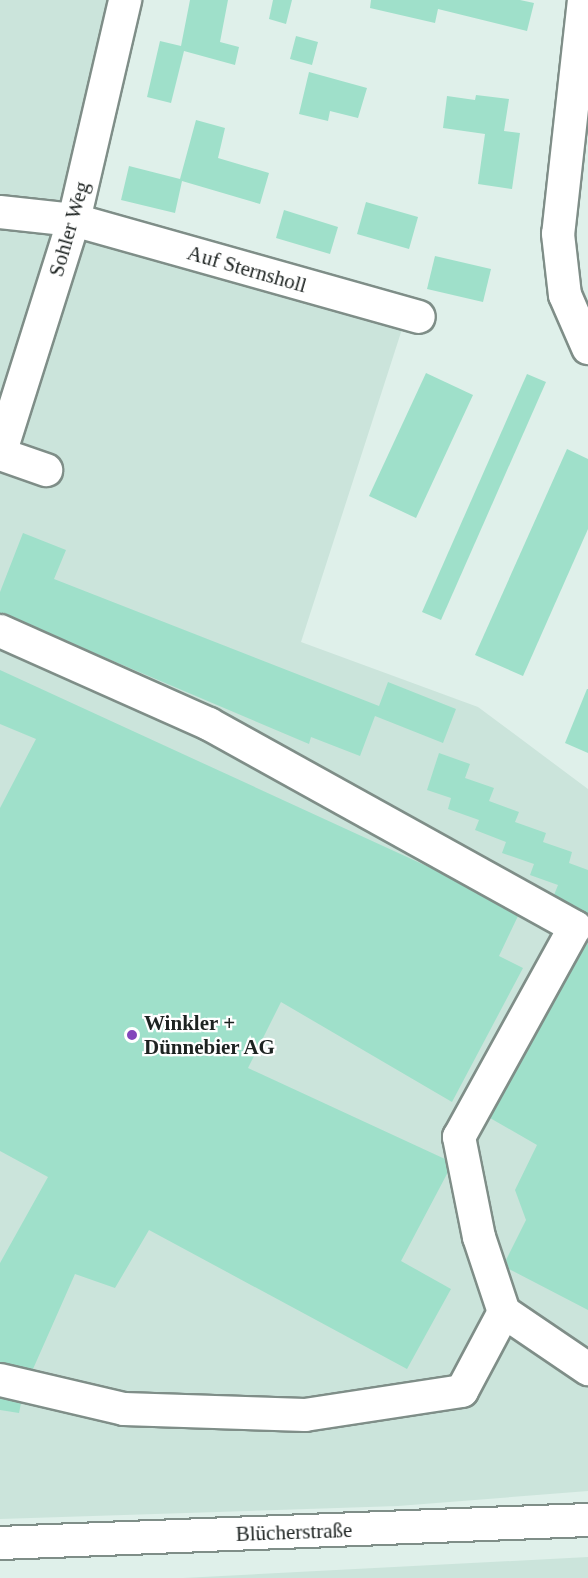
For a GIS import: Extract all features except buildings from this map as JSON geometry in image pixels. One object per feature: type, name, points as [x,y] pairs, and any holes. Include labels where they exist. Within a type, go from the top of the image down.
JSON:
[{"type":"street","name":"Sohler Weg","points":[[0,454],[74,220],[125,0]]},
{"type":"street","points":[[584,0],[558,234],[565,295],[588,348]]},
{"type":"street","name":"Auf Sternsholl","points":[[0,212],[74,220],[419,317]]},
{"type":"street","points":[[0,454],[46,470]]},
{"type":"street","points":[[0,631],[209,724],[575,927],[459,1137],[479,1237],[504,1312],[588,1369]]},
{"type":"street","points":[[0,1380],[124,1409],[305,1415],[462,1391],[504,1312]]},
{"type":"street","name":"Blücherstraße","points":[[0,1543],[588,1520]]},
{"type":"shaded area","points":[[0,0],[122,0],[65,230],[404,323],[301,642],[478,707],[588,789],[588,1491],[398,1506],[0,1519]]},
{"type":"shaded area","points":[[588,1557],[588,1578],[183,1578]]},
{"type":"place","name":"Winkler + Dünnebier AG","points":[[132,1035]]}]
